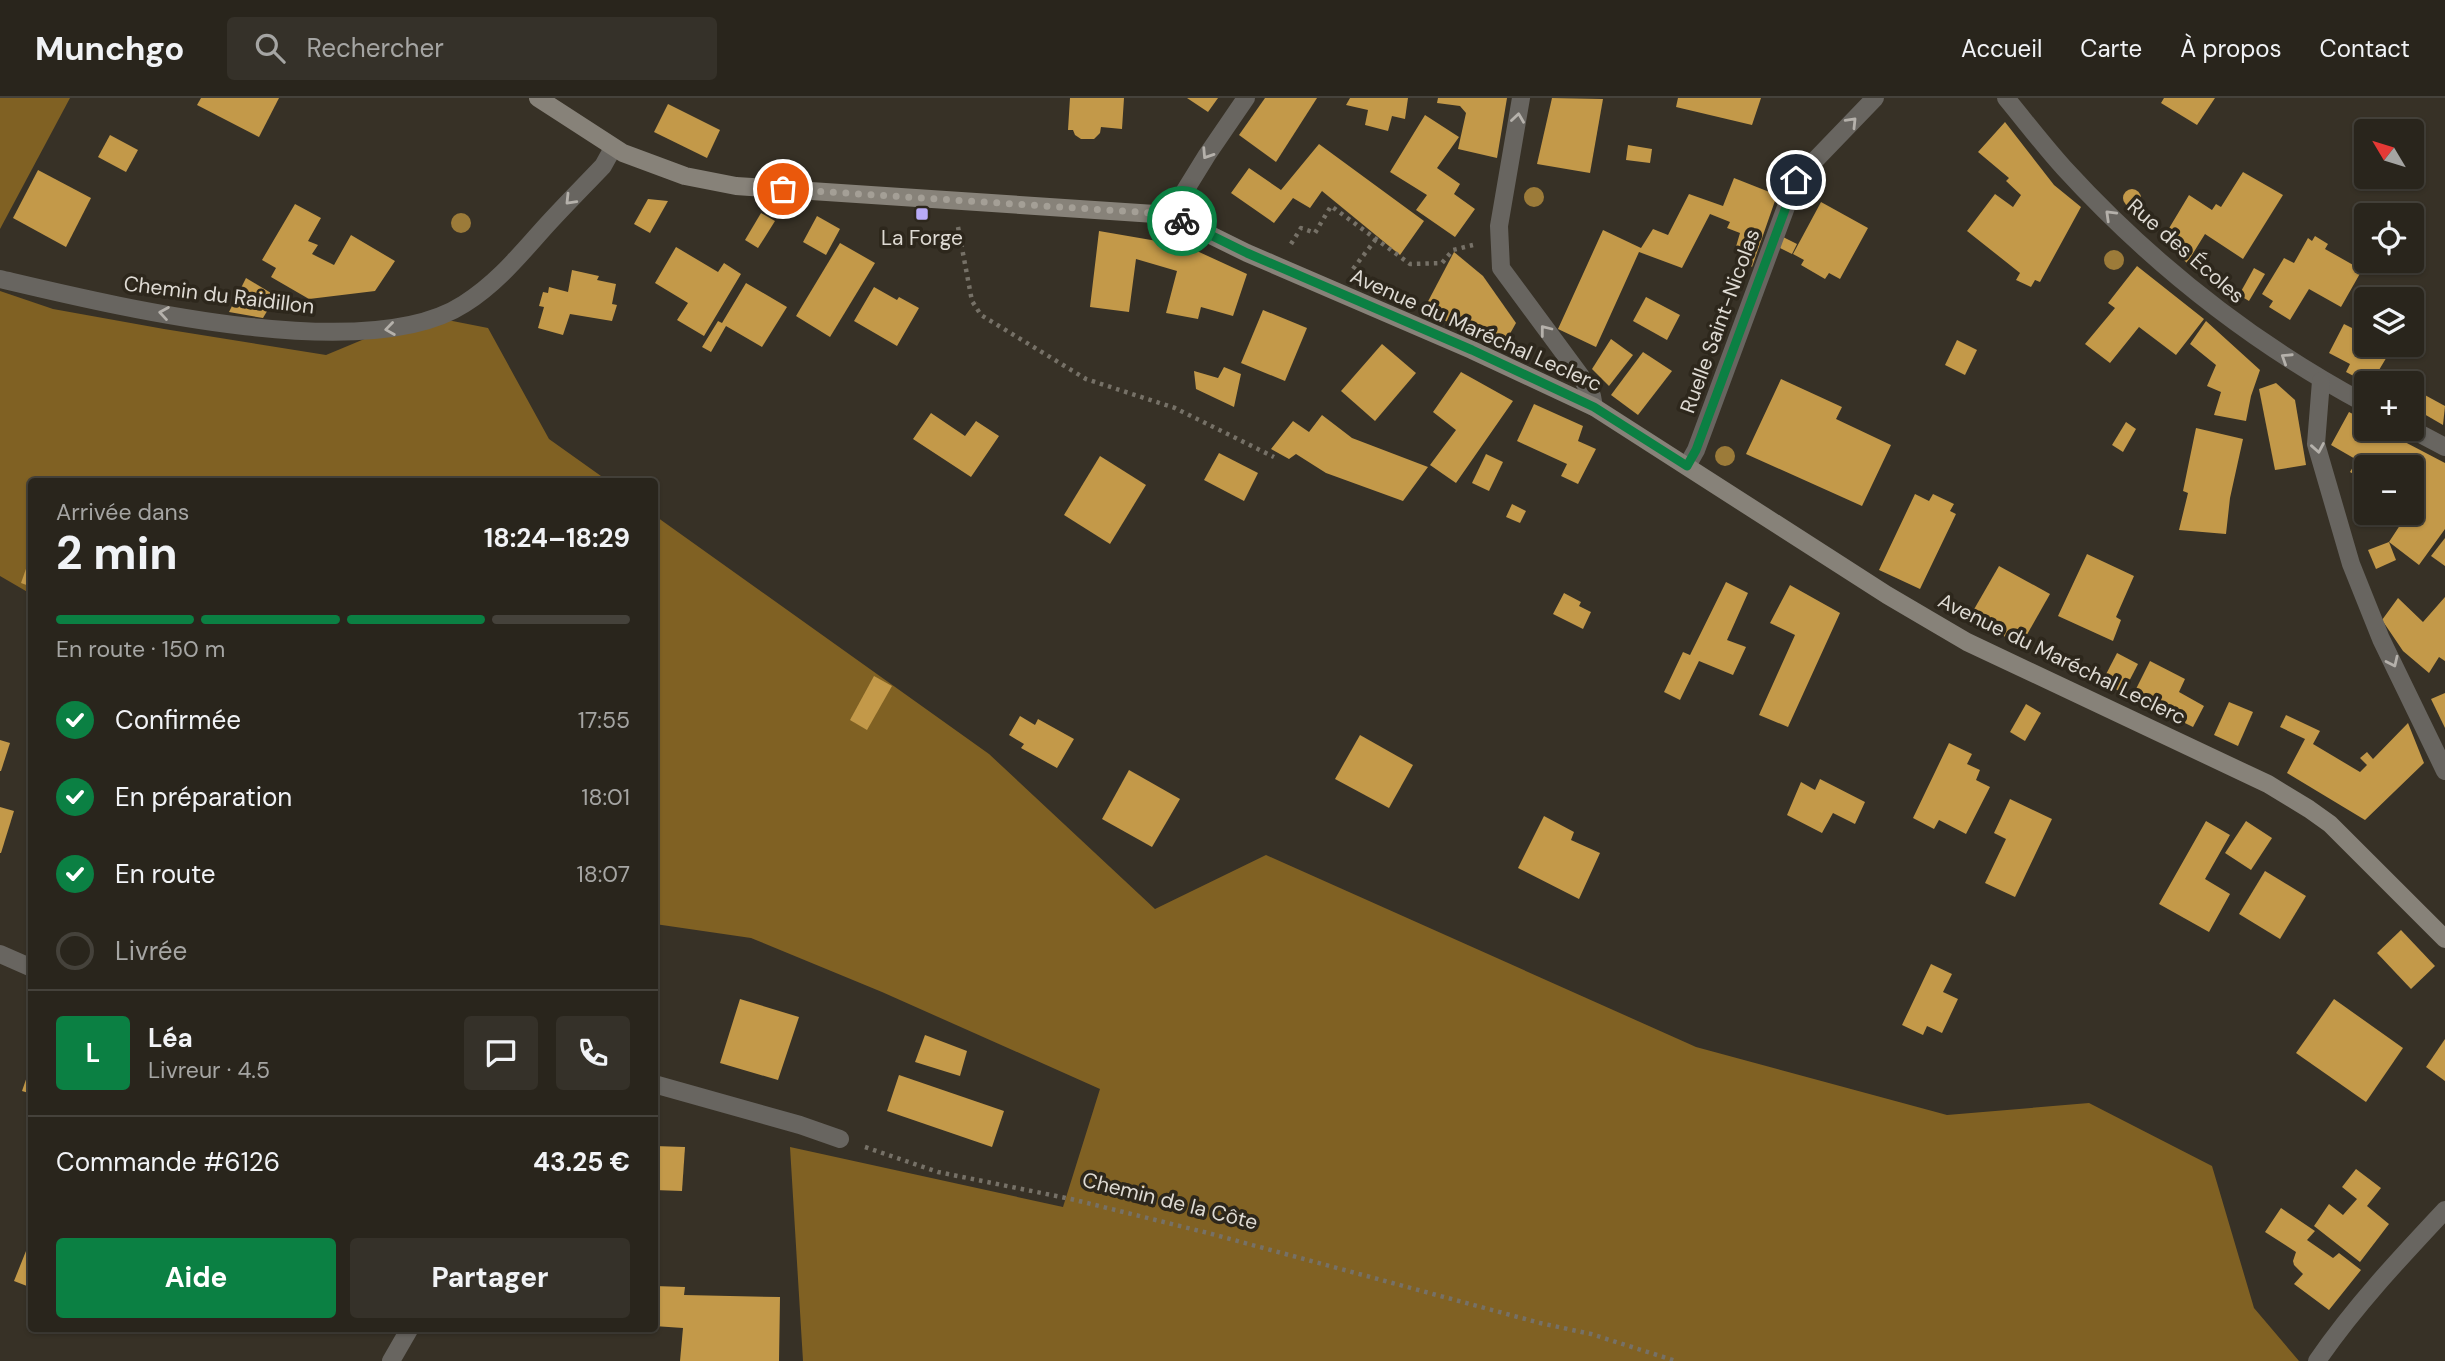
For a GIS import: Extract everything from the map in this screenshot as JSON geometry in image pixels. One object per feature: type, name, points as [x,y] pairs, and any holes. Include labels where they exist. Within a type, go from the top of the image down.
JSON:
[{"type":"street","name":"Avenue du Maréchal Leclerc","points":[[538,98],[613,148],[647,164],[685,176],[736,186],[1171,215],[1259,258],[1472,350],[1594,407],[1887,595],[1967,642],[2268,784],[2330,824],[2445,939]]},
{"type":"street","points":[[1171,215],[1246,98]]},
{"type":"street","points":[[1521,98],[1499,226],[1501,268],[1580,375],[1592,396],[1594,407]]},
{"type":"street","name":"Ruelle Saint-Nicolas","points":[[1687,466],[1696,450],[1739,338],[1796,180],[1875,98]]},
{"type":"street","name":"Rue des Écoles","points":[[2006,98],[2063,167],[2155,257],[2205,301],[2266,345],[2354,398]]},
{"type":"street","name":"Chemin du Raidillon","points":[[0,279],[121,306],[285,330],[369,331],[418,325],[462,306],[497,279],[603,166],[613,148]]},
{"type":"street","points":[[2322,381],[2316,443],[2351,564],[2381,639],[2445,771]]},
{"type":"street","points":[[2424,436],[2445,447]]},
{"type":"street","points":[[0,954],[28,966]]},
{"type":"street","points":[[658,1085],[840,1139]]},
{"type":"street","points":[[2317,1361],[2389,1271],[2445,1210]]},
{"type":"street","points":[[391,1361],[408,1332]]},
{"type":"path","points":[[1288,250],[1301,228],[1315,233],[1331,206],[1410,264],[1442,262],[1453,250],[1480,244]]},
{"type":"path","points":[[957,217],[972,301],[981,315],[1086,379],[1175,408],[1274,457]]},
{"type":"path","points":[[1347,278],[1376,239]]},
{"type":"path","name":"Chemin de la Côte","points":[[840,1139],[938,1172],[1071,1199],[1208,1233],[1540,1323],[1591,1334],[1676,1361]]},
{"type":"shaded area","points":[[0,98],[70,98],[0,229]]},
{"type":"shaded area","points":[[0,291],[53,309],[326,355],[422,315],[488,328],[549,439],[604,478],[28,478],[28,592],[0,576]]},
{"type":"shaded area","points":[[658,518],[989,754],[1155,909],[1266,855],[1696,1047],[1947,1115],[2089,1103],[2212,1166],[2254,1308],[2299,1361],[803,1361],[790,1147],[1063,1207],[1100,1089],[882,992],[751,938],[658,924]]},
{"type":"building","points":[[201,98],[279,98],[259,137],[197,105]]},
{"type":"building","points":[[1070,98],[1124,98],[1122,129],[1101,127],[1100,133],[1094,139],[1081,139],[1073,130],[1068,130]]},
{"type":"building","points":[[1187,98],[1218,98],[1208,112]]},
{"type":"building","points":[[1265,98],[1317,98],[1276,162],[1239,135]]},
{"type":"building","points":[[1350,98],[1408,98],[1405,119],[1392,116],[1388,131],[1365,125],[1368,110],[1346,105]]},
{"type":"building","points":[[1438,98],[1507,98],[1497,158],[1458,149],[1466,113],[1460,106],[1437,103]]},
{"type":"building","points":[[1552,98],[1603,99],[1590,173],[1537,164]]},
{"type":"building","points":[[1678,98],[1761,98],[1752,125],[1676,107]]},
{"type":"building","points":[[2164,98],[2215,98],[2197,125],[2161,103]]},
{"type":"building","points":[[668,104],[720,130],[707,158],[654,132]]},
{"type":"building","points":[[1425,115],[1459,137],[1437,168],[1460,184],[1454,194],[1475,209],[1455,237],[1416,210],[1427,195],[1390,172]]},
{"type":"building","points":[[2005,122],[2054,185],[2081,207],[2040,282],[2035,280],[2031,287],[2016,280],[2020,273],[1967,231],[1995,194],[2013,207],[2021,195],[2006,181],[2009,178],[1978,152]]},
{"type":"building","points":[[110,135],[138,150],[126,172],[98,157]]},
{"type":"building","points":[[1319,144],[1424,221],[1400,255],[1322,191],[1310,208],[1293,198],[1274,223],[1231,193],[1249,168],[1281,190]]},
{"type":"building","points":[[1628,145],[1652,149],[1650,163],[1626,160]]},
{"type":"building","points":[[38,170],[91,198],[66,247],[13,218]]},
{"type":"building","points":[[2243,172],[2283,195],[2243,259],[2205,234],[2187,263],[2162,240],[2189,195],[2212,210],[2216,204],[2221,207]]},
{"type":"building","points":[[1734,178],[1777,195],[1752,267],[1735,250],[1740,233],[1727,228],[1730,222],[1710,214],[1682,268],[1639,252],[1596,347],[1558,329],[1603,230],[1641,248],[1653,229],[1668,235],[1689,194],[1723,206]]},
{"type":"building","points":[[2132,189],[2138,192],[2141,198],[2138,204],[2132,207],[2126,204],[2123,198],[2126,192]]},
{"type":"building","points":[[648,199],[668,201],[650,233],[634,224]]},
{"type":"building","points":[[1821,202],[1868,228],[1840,279],[1829,273],[1825,279],[1801,265],[1804,260],[1793,254]]},
{"type":"building","points":[[295,204],[321,218],[308,241],[318,245],[312,254],[334,265],[351,235],[395,261],[375,291],[309,299],[271,277],[276,268],[262,260]]},
{"type":"building","points":[[761,213],[775,221],[758,248],[745,240]]},
{"type":"building","points":[[817,216],[840,229],[826,255],[803,242]]},
{"type":"building","points":[[1099,231],[1186,246],[1247,274],[1233,316],[1201,307],[1198,319],[1166,313],[1177,271],[1136,259],[1129,312],[1090,307]]},
{"type":"building","points":[[2315,236],[2328,244],[2325,249],[2354,265],[2354,273],[2360,273],[2341,307],[2309,289],[2290,320],[2269,307],[2273,301],[2262,294],[2284,258],[2294,263],[2308,238],[2312,241]]},
{"type":"building","points":[[1783,237],[1797,244],[1792,254],[1780,248]]},
{"type":"building","points":[[840,243],[875,263],[830,337],[796,316]]},
{"type":"building","points":[[676,247],[718,272],[724,263],[741,274],[704,336],[677,320],[688,303],[655,283]]},
{"type":"building","points":[[1454,252],[1483,276],[1516,323],[1503,346],[1423,311]]},
{"type":"building","points":[[2137,266],[2204,319],[2176,355],[2139,327],[2110,363],[2085,344],[2115,308],[2108,303]]},
{"type":"building","points":[[2254,268],[2265,274],[2249,301],[2239,295]]},
{"type":"building","points":[[572,270],[599,276],[597,280],[616,284],[612,304],[617,305],[612,321],[570,314],[563,335],[538,328],[544,307],[539,306],[543,292],[548,293],[549,287],[568,292]]},
{"type":"building","points":[[246,278],[276,296],[263,318],[229,312]]},
{"type":"building","points":[[746,283],[787,307],[762,347],[726,326],[711,352],[702,347],[718,321],[722,323]]},
{"type":"building","points":[[874,287],[919,308],[897,346],[854,321]]},
{"type":"building","points":[[1646,297],[1680,315],[1667,340],[1633,321]]},
{"type":"building","points":[[1263,310],[1307,328],[1285,381],[1241,363]]},
{"type":"building","points":[[2206,321],[2260,370],[2246,421],[2214,415],[2221,392],[2207,386],[2216,365],[2190,344]]},
{"type":"building","points":[[2344,324],[2354,329],[2354,357],[2387,357],[2381,371],[2354,371],[2354,376],[2346,372],[2350,364],[2329,353]]},
{"type":"building","points":[[1611,339],[1633,355],[1609,386],[1592,369]]},
{"type":"building","points":[[1957,340],[1977,350],[1965,375],[1945,365]]},
{"type":"building","points":[[1382,344],[1416,373],[1375,421],[1341,391]]},
{"type":"building","points":[[1643,352],[1672,371],[1638,415],[1611,395]]},
{"type":"building","points":[[1224,367],[1241,374],[1234,407],[1196,389],[1194,371],[1218,378]]},
{"type":"building","points":[[1461,372],[1513,401],[1456,483],[1430,465],[1456,430],[1433,412]]},
{"type":"building","points":[[1781,379],[1842,407],[1836,419],[1891,445],[1862,506],[1746,454]]},
{"type":"building","points":[[2276,383],[2295,400],[2306,465],[2275,470],[2259,389]]},
{"type":"building","points":[[2424,395],[2445,406],[2443,425],[2424,414]]},
{"type":"building","points":[[1534,404],[1583,426],[1578,441],[1596,449],[1578,484],[1561,476],[1567,464],[1517,441]]},
{"type":"building","points":[[2349,412],[2354,415],[2354,441],[2403,441],[2445,463],[2445,529],[2419,565],[2389,542],[2400,525],[2424,525],[2424,455],[2354,455],[2354,458],[2331,445]]},
{"type":"building","points":[[931,413],[965,436],[976,421],[999,436],[971,477],[913,439]]},
{"type":"building","points":[[1322,415],[1352,438],[1428,467],[1403,501],[1326,473],[1296,454],[1289,459],[1271,449],[1293,421],[1309,432]]},
{"type":"building","points":[[2126,422],[2136,429],[2123,452],[2112,445]]},
{"type":"building","points":[[2196,428],[2243,439],[2230,498],[2226,534],[2179,530],[2188,493],[2183,491]]},
{"type":"building","points":[[1219,453],[1258,473],[1244,501],[1204,480]]},
{"type":"building","points":[[1486,454],[1503,462],[1489,491],[1472,483]]},
{"type":"building","points":[[1100,456],[1146,485],[1110,544],[1064,515]]},
{"type":"building","points":[[1915,494],[1929,501],[1933,494],[1954,504],[1950,511],[1956,514],[1920,589],[1879,570]]},
{"type":"building","points":[[1512,504],[1526,511],[1520,523],[1506,517]]},
{"type":"building","points":[[2445,538],[2445,566],[2431,556]]},
{"type":"building","points":[[2389,542],[2396,560],[2376,569],[2368,550]]},
{"type":"building","points":[[2087,554],[2134,576],[2116,617],[2121,620],[2113,641],[2058,616]]},
{"type":"building","points":[[27,566],[28,586],[21,583]]},
{"type":"building","points":[[1999,566],[2050,594],[2021,645],[1969,618]]},
{"type":"building","points":[[1726,582],[1748,593],[1727,640],[1746,647],[1733,675],[1699,661],[1680,700],[1664,692],[1683,652],[1690,655]]},
{"type":"building","points":[[1790,585],[1840,613],[1788,727],[1759,715],[1795,635],[1770,623]]},
{"type":"building","points":[[1564,593],[1581,602],[1579,606],[1591,612],[1583,629],[1553,614]]},
{"type":"building","points":[[2445,597],[2445,661],[2439,657],[2429,673],[2403,651],[2382,620],[2398,598],[2423,622]]},
{"type":"building","points":[[2117,653],[2138,664],[2123,693],[2102,682]]},
{"type":"building","points":[[2150,661],[2185,679],[2179,692],[2204,706],[2193,727],[2132,697]]},
{"type":"building","points":[[874,676],[892,686],[867,730],[850,720]]},
{"type":"building","points":[[2445,693],[2445,728],[2431,699]]},
{"type":"building","points":[[2229,702],[2253,712],[2238,746],[2214,735]]},
{"type":"building","points":[[2026,704],[2041,713],[2025,741],[2010,732]]},
{"type":"building","points":[[2286,715],[2320,731],[2313,744],[2360,772],[2367,765],[2360,758],[2367,752],[2373,759],[2408,723],[2424,763],[2365,820],[2287,773],[2305,739],[2280,727]]},
{"type":"building","points":[[1020,716],[1035,725],[1038,719],[1074,739],[1057,768],[1021,748],[1024,744],[1009,735]]},
{"type":"building","points":[[1360,735],[1413,765],[1389,808],[1335,779]]},
{"type":"building","points":[[0,740],[10,743],[1,771],[0,771]]},
{"type":"building","points":[[1949,743],[1972,754],[1967,764],[1980,770],[1976,780],[1990,787],[1966,834],[1939,820],[1934,829],[1913,818]]},
{"type":"building","points":[[1129,770],[1180,799],[1152,847],[1102,819]]},
{"type":"building","points":[[1820,779],[1865,802],[1855,824],[1833,813],[1822,833],[1787,815],[1801,782],[1815,790]]},
{"type":"building","points":[[2010,799],[2052,819],[2015,897],[1985,883],[2006,839],[1994,833]]},
{"type":"building","points":[[0,807],[14,811],[1,853],[0,853]]},
{"type":"building","points":[[1544,816],[1574,832],[1571,840],[1600,853],[1579,899],[1518,868]]},
{"type":"building","points":[[2206,821],[2230,835],[2205,879],[2230,894],[2209,932],[2159,904]]},
{"type":"building","points":[[2246,821],[2272,838],[2251,870],[2225,853]]},
{"type":"building","points":[[2265,871],[2306,896],[2280,939],[2239,914]]},
{"type":"building","points":[[2401,930],[2435,966],[2411,989],[2377,953]]},
{"type":"building","points":[[1931,964],[1952,974],[1943,992],[1958,999],[1942,1033],[1927,1026],[1923,1035],[1902,1025]]},
{"type":"building","points":[[740,999],[799,1017],[778,1080],[720,1063]]},
{"type":"building","points":[[2334,999],[2403,1048],[2366,1102],[2296,1053]]},
{"type":"building","points":[[925,1035],[967,1051],[960,1076],[915,1062]]},
{"type":"building","points":[[2445,1039],[2445,1081],[2426,1067]]},
{"type":"building","points":[[28,1074],[28,1093],[22,1091]]},
{"type":"building","points":[[899,1075],[1004,1111],[992,1147],[887,1111]]},
{"type":"building","points":[[658,1146],[685,1147],[682,1191],[658,1190]]},
{"type":"building","points":[[2356,1169],[2381,1188],[2367,1206],[2389,1224],[2360,1262],[2314,1226],[2329,1204],[2343,1215],[2357,1199],[2342,1187]]},
{"type":"building","points":[[2281,1208],[2315,1231],[2307,1240],[2333,1258],[2339,1253],[2361,1270],[2329,1310],[2294,1284],[2303,1274],[2294,1265],[2296,1252],[2265,1232]]},
{"type":"building","points":[[28,1246],[28,1286],[14,1281]]},
{"type":"building","points":[[658,1286],[685,1287],[684,1295],[780,1297],[779,1361],[680,1361],[683,1328],[658,1326]]},
{"type":"way so far","points":[[783,189],[1153,213],[1171,215],[1182,221]]},
{"type":"place","name":"La Forge","points":[[922,214]]},
{"type":"route","points":[[1182,221],[1247,253],[1472,350],[1594,407],[1687,466],[1696,450],[1739,338],[1796,180]]}]
